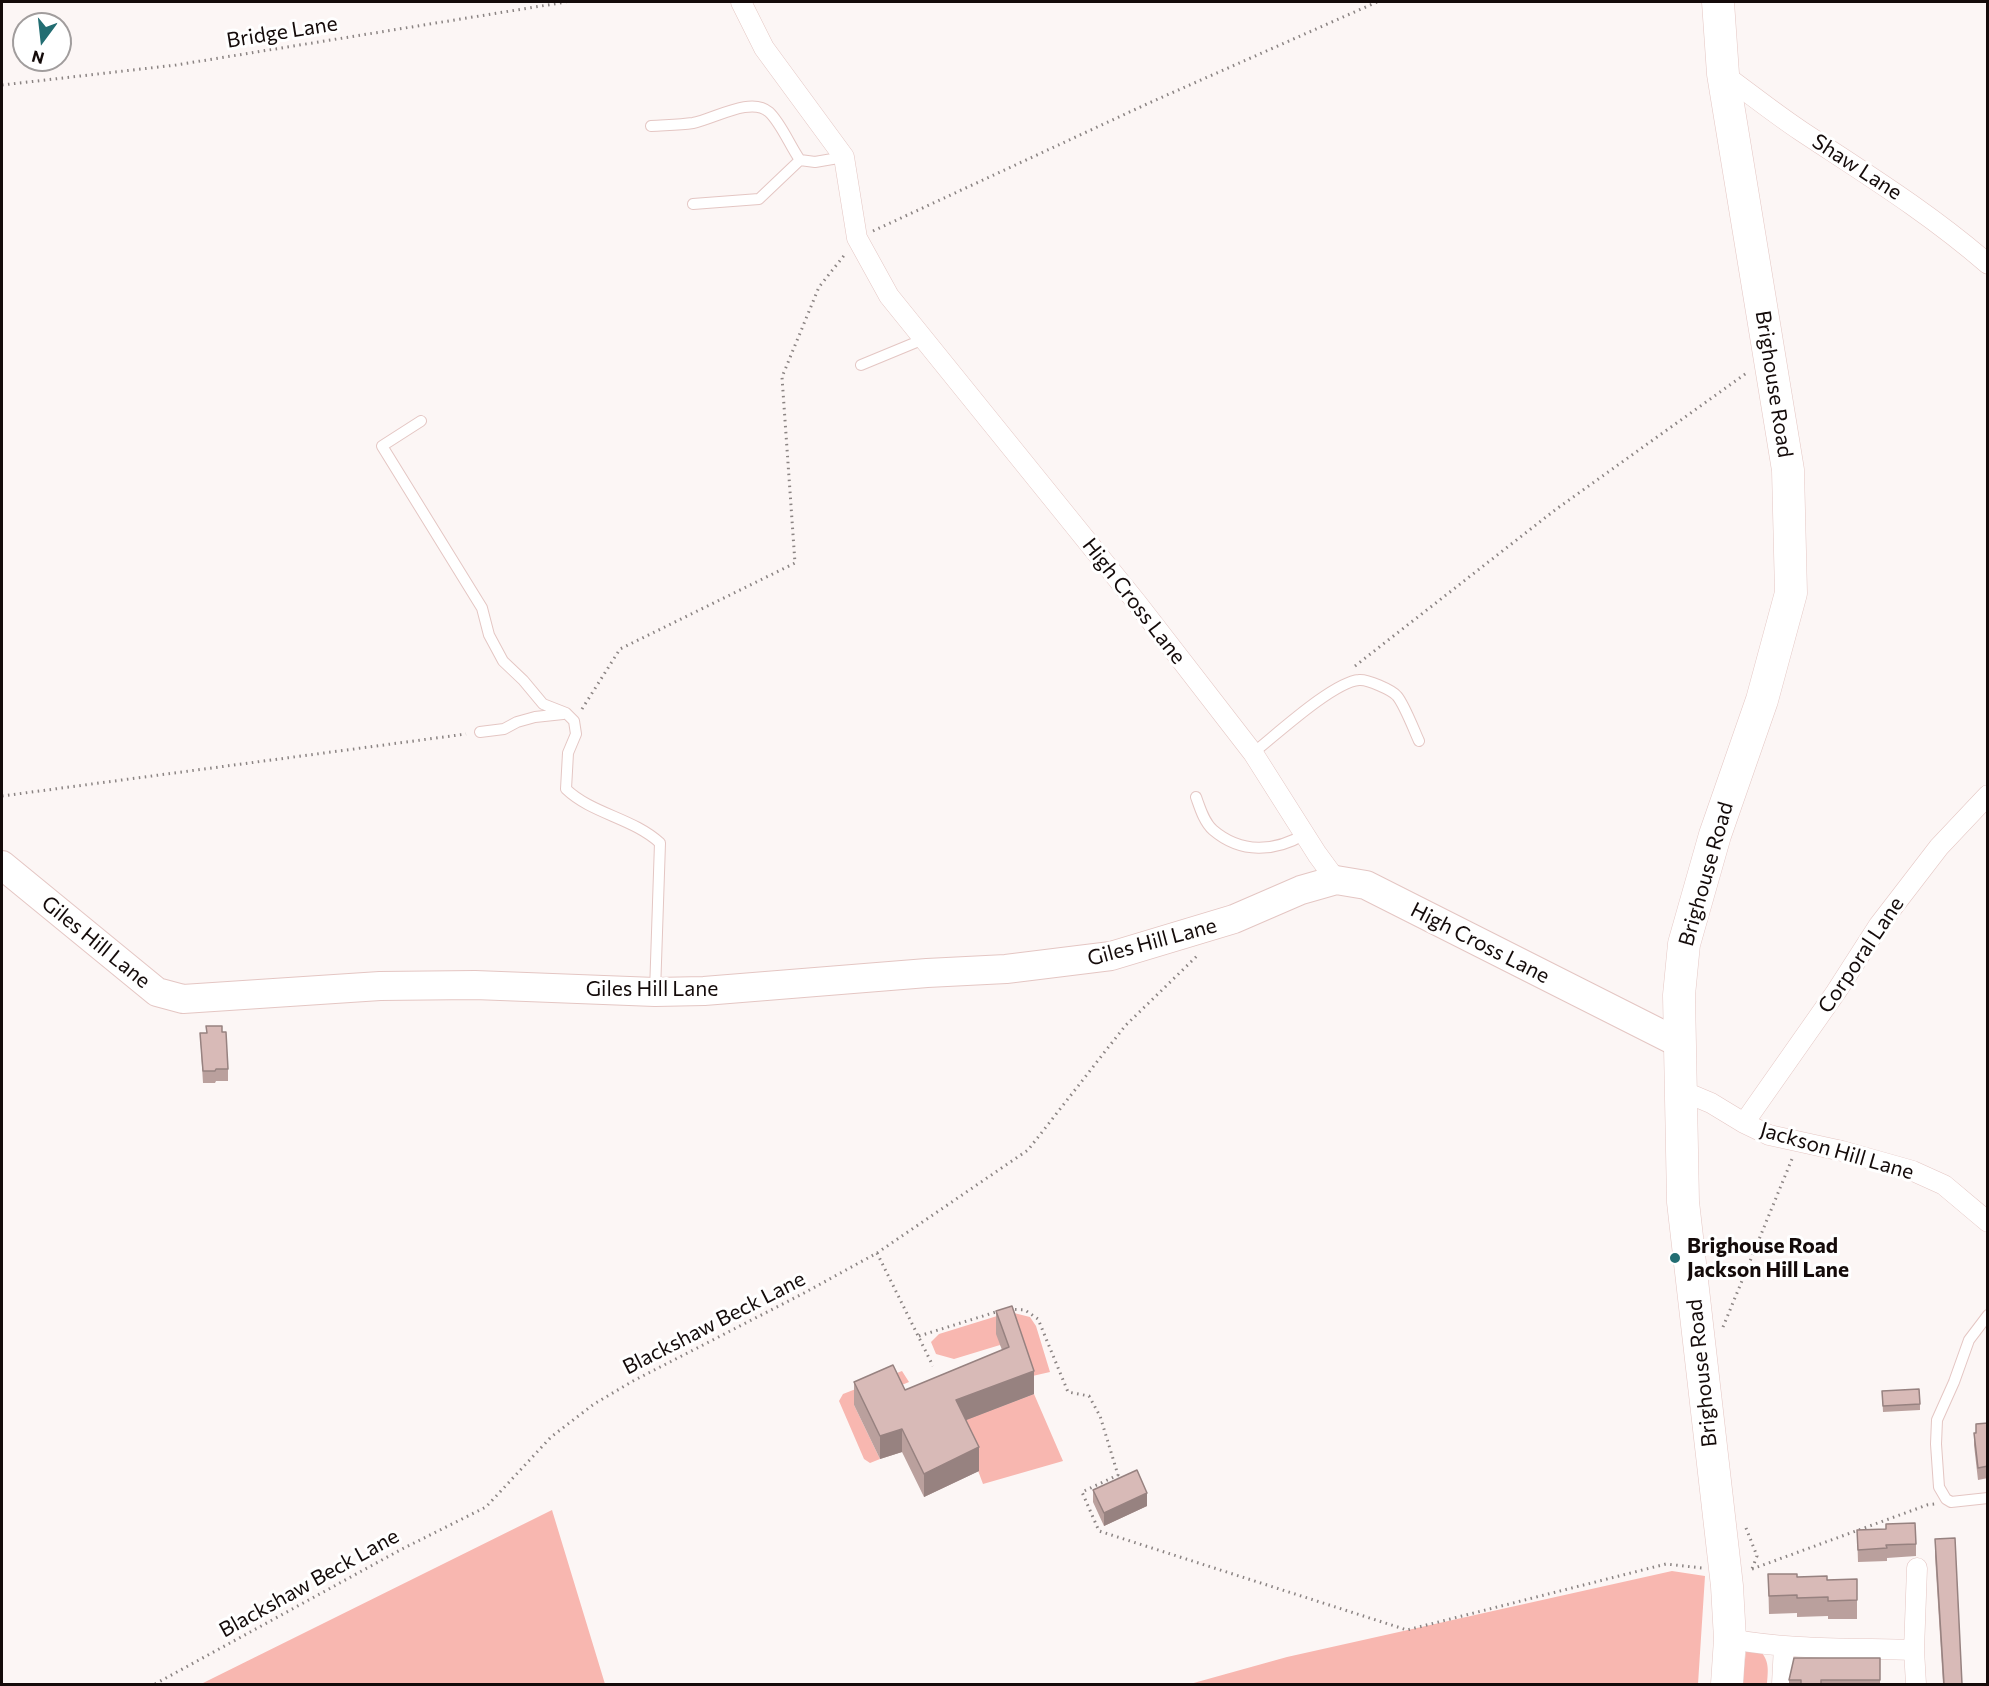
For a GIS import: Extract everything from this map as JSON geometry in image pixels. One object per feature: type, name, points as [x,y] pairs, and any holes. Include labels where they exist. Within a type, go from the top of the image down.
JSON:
[{"type":"main road","name":"Brighouse Road","points":[[1718,2],[1723,74],[1788,470],[1791,593],[1762,700],[1715,835],[1684,944],[1678,995],[1683,1202],[1734,1569],[1727,1684]]},
{"type":"street","name":"High Cross Lane","points":[[741,2],[764,48],[844,157],[857,238],[889,296],[1137,603],[1253,753],[1336,880],[1366,885],[1679,1043]]},
{"type":"street","name":"Shaw Lane","points":[[1723,74],[1800,130],[1951,232],[1988,264]]},
{"type":"street","name":"Corporal Lane","points":[[1744,1124],[1879,925],[1939,848],[1988,795]]},
{"type":"street","name":"Giles Hill Lane","points":[[2,865],[157,992],[183,999],[380,986],[475,985],[655,992],[704,991],[1006,969],[1084,961],[1111,956],[1234,920],[1301,890],[1336,880]]},
{"type":"street","name":"Jackson Hill Lane","points":[[1680,1090],[1711,1103],[1744,1124],[1769,1135],[1875,1159],[1913,1171],[1944,1185],[1988,1222]]},
{"type":"street","points":[[1917,1568],[1914,1650],[1917,1684]]},
{"type":"street","points":[[1730,1639],[1784,1646],[1914,1650]]},
{"type":"street","points":[[1782,1684],[1784,1646]]},
{"type":"lane","points":[[651,126],[696,122],[754,106],[768,110],[800,160]]},
{"type":"lane","points":[[800,160],[815,162],[844,157]]},
{"type":"lane","points":[[693,204],[759,199],[800,160]]},
{"type":"lane","points":[[861,365],[924,339]]},
{"type":"lane","points":[[421,421],[382,446],[482,608],[489,635],[503,661],[543,704],[570,717],[576,734],[568,753],[566,789],[577,799],[648,832],[660,843],[655,992]]},
{"type":"lane","points":[[1253,753],[1320,700],[1342,686],[1360,680],[1375,684],[1397,695],[1419,741]]},
{"type":"lane","points":[[480,732],[504,729],[516,722],[535,717],[570,717]]},
{"type":"lane","points":[[1196,797],[1204,819],[1212,830],[1240,844],[1263,849],[1277,848],[1305,834]]},
{"type":"lane","points":[[1988,1315],[1969,1340],[1937,1420],[1936,1444],[1939,1487],[1946,1499],[1951,1502],[1988,1498]]},
{"type":"path","name":"Bridge Lane","points":[[2,85],[176,65],[566,2]]},
{"type":"path","points":[[570,717],[620,649],[795,563],[782,377],[819,287],[857,238],[1149,103],[1377,2]]},
{"type":"path","points":[[1348,672],[1555,510],[1770,357]]},
{"type":"path","points":[[2,796],[480,732]]},
{"type":"path","name":"Blackshaw Beck Lane","points":[[154,1684],[402,1549],[486,1508],[551,1437],[594,1404],[633,1381],[877,1254],[1028,1149],[1125,1026],[1201,952]]},
{"type":"path","points":[[1722,1328],[1799,1142]]},
{"type":"path","points":[[877,1254],[933,1366]]},
{"type":"path","points":[[919,1336],[1011,1308],[1025,1310],[1038,1319],[1068,1392],[1089,1396],[1100,1416],[1118,1475],[1082,1492],[1099,1531],[1407,1630],[1666,1564],[1734,1569],[1927,1505],[1951,1502]]},
{"type":"path","points":[[1734,1569],[1757,1556],[1744,1524]]},
{"type":"shaded area","points":[[1010,1312],[1030,1317],[1036,1326],[1050,1372],[1028,1377],[1000,1345],[954,1359],[936,1354],[931,1342],[939,1334]]},
{"type":"shaded area","points":[[902,1371],[909,1382],[854,1405],[880,1459],[870,1463],[864,1459],[839,1401],[843,1394]]},
{"type":"shaded area","points":[[1034,1394],[1063,1461],[983,1484],[960,1422]]},
{"type":"shaded area","points":[[552,1510],[605,1684],[201,1684]]},
{"type":"shaded area","points":[[1672,1571],[1705,1576],[1698,1684],[1190,1684],[1287,1657]]},
{"type":"shaded area","points":[[1759,1650],[1767,1662],[1767,1684],[1742,1684],[1746,1651]]},
{"type":"building","points":[[206,1026],[222,1026],[222,1032],[226,1032],[228,1069],[203,1071],[200,1033],[207,1033]]},
{"type":"building","points":[[1012,1306],[1034,1371],[956,1400],[979,1447],[924,1474],[902,1429],[880,1436],[854,1382],[893,1365],[905,1390],[1009,1347],[996,1311]]},
{"type":"building","points":[[1919,1389],[1920,1404],[1883,1406],[1882,1391]]},
{"type":"building","points":[[1988,1423],[1988,1466],[1978,1468],[1974,1433],[1976,1433],[1976,1424]]},
{"type":"building","points":[[1137,1470],[1147,1493],[1104,1513],[1093,1490]]},
{"type":"building","points":[[1915,1523],[1916,1544],[1886,1545],[1887,1548],[1858,1550],[1857,1530],[1886,1529],[1886,1524]]},
{"type":"building","points":[[1955,1538],[1962,1684],[1944,1684],[1935,1539]]},
{"type":"building","points":[[1768,1574],[1797,1574],[1797,1577],[1827,1576],[1827,1580],[1857,1579],[1857,1600],[1828,1601],[1828,1597],[1769,1596]]},
{"type":"building","points":[[1794,1658],[1880,1658],[1880,1680],[1821,1680],[1821,1684],[1801,1684],[1801,1680],[1789,1680]]},
{"type":"place","name":"Brighouse Road Jackson Hill Lane","points":[[1675,1258]]}]
